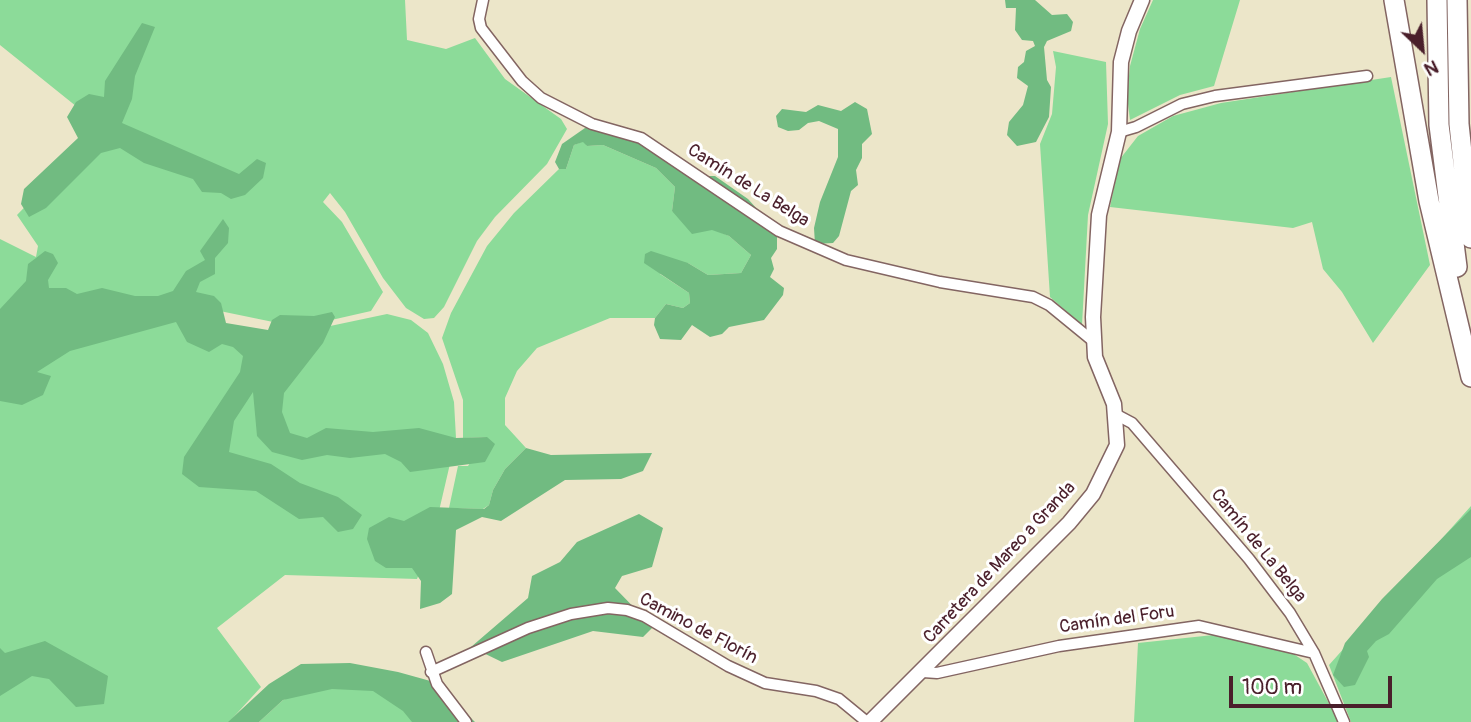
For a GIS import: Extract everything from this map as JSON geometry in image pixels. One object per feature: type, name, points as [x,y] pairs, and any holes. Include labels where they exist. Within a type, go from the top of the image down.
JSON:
[{"type":"highway","points":[[1394,0],[1429,201],[1471,377]]},
{"type":"highway","points":[[1437,0],[1439,125],[1452,245],[1471,334]]},
{"type":"highway","points":[[1457,0],[1459,124],[1471,238]]},
{"type":"street","name":"Camín de La Belga","points":[[483,0],[479,19],[481,28],[522,81],[541,97],[592,124],[641,138],[779,231],[846,260],[940,282],[1032,297],[1049,305],[1093,341]]},
{"type":"street","name":"Carretera de Mareo a Granda","points":[[868,722],[923,672],[1069,523],[1093,494],[1116,445],[1115,414],[1095,357],[1093,341],[1099,215],[1119,132],[1121,62],[1129,31],[1142,0]]},
{"type":"street","points":[[1119,132],[1136,127],[1182,104],[1214,96],[1367,76]]},
{"type":"street","name":"Camín de La Belga","points":[[1115,414],[1132,423],[1249,559],[1290,613],[1314,653],[1345,722]]},
{"type":"street","name":"Camino de Florín","points":[[431,672],[528,628],[571,614],[608,608],[627,610],[644,616],[688,643],[765,683],[816,691],[839,699],[868,722]]},
{"type":"street","name":"Camín del Foru","points":[[923,672],[937,673],[1059,646],[1199,626],[1314,653]]},
{"type":"street","points":[[426,652],[431,672],[451,705],[466,722]]},
{"type":"green space","points":[[0,0],[405,0],[407,40],[446,49],[475,38],[505,79],[561,119],[567,129],[547,164],[495,217],[477,241],[444,307],[434,318],[424,319],[406,308],[383,278],[345,212],[330,193],[323,202],[342,222],[383,292],[371,311],[327,321],[278,323],[215,310],[0,353],[0,239],[36,257],[38,246],[17,215],[102,127],[0,45]]},
{"type":"green space","points":[[1005,0],[1035,0],[1052,15],[1067,14],[1073,22],[1071,31],[1047,41],[1044,47],[1047,80],[1051,87],[1049,117],[1036,142],[1017,146],[1007,135],[1009,122],[1023,105],[1028,86],[1017,78],[1018,67],[1024,62],[1026,51],[1035,46],[1033,41],[1022,40],[1015,30],[1016,8],[1006,8]]},
{"type":"green space","points":[[1153,0],[1240,0],[1214,86],[1180,95],[1130,120],[1127,96],[1130,66],[1140,29]]},
{"type":"green space","points":[[142,23],[155,27],[135,76],[132,99],[122,123],[239,174],[257,159],[266,163],[263,178],[245,195],[231,199],[221,193],[202,192],[193,179],[144,163],[120,148],[101,153],[46,208],[29,217],[21,204],[24,189],[78,138],[67,117],[76,102],[89,94],[104,97],[105,81]]},
{"type":"green space","points":[[1053,51],[1106,62],[1108,124],[1088,215],[1082,325],[1050,297],[1040,144],[1052,114],[1056,67]]},
{"type":"green space","points":[[1391,77],[1430,265],[1373,343],[1342,292],[1323,269],[1312,222],[1293,228],[1110,207],[1120,159],[1138,136],[1173,116],[1221,103]]},
{"type":"green space","points":[[855,102],[867,109],[872,134],[862,144],[862,158],[856,170],[858,185],[851,191],[839,236],[833,243],[815,244],[814,228],[820,202],[838,157],[838,129],[819,121],[808,123],[799,130],[788,131],[778,127],[776,116],[782,109],[806,112],[818,105],[841,111]]},
{"type":"green space","points":[[585,128],[612,128],[703,176],[715,176],[748,199],[777,231],[777,249],[771,258],[774,269],[770,277],[784,288],[783,295],[764,320],[729,327],[722,334],[710,337],[692,325],[681,340],[660,339],[654,325],[655,318],[666,304],[683,308],[690,303],[689,293],[644,263],[645,254],[651,251],[688,263],[708,275],[741,273],[751,255],[729,236],[712,230],[692,234],[672,211],[675,187],[656,168],[603,145],[587,146],[583,142],[574,145],[566,169],[559,169],[555,162],[562,144]]},
{"type":"green space","points":[[584,141],[587,146],[603,145],[656,168],[675,187],[672,211],[729,236],[751,255],[741,273],[708,275],[688,263],[660,274],[689,293],[690,303],[683,308],[666,304],[655,318],[610,318],[537,348],[517,371],[505,398],[505,425],[526,448],[505,469],[493,490],[489,505],[483,509],[449,508],[458,466],[468,466],[487,437],[463,438],[463,400],[442,338],[451,313],[487,246],[514,213],[559,169],[566,169],[574,145]]},
{"type":"green space","points":[[223,219],[229,228],[228,243],[215,258],[215,274],[200,282],[196,292],[214,296],[221,303],[226,323],[268,330],[272,320],[280,315],[314,316],[332,312],[335,317],[323,343],[284,393],[282,412],[290,433],[307,438],[326,428],[373,432],[419,428],[456,438],[487,437],[495,444],[485,462],[410,472],[401,462],[385,454],[350,458],[327,455],[302,460],[272,452],[257,436],[253,392],[234,421],[229,452],[271,464],[300,483],[338,497],[362,515],[353,529],[338,532],[323,517],[299,519],[256,491],[199,487],[182,474],[184,457],[240,372],[243,356],[233,347],[222,344],[209,352],[187,342],[176,322],[70,351],[37,372],[51,376],[43,395],[22,405],[0,401],[0,309],[26,281],[28,264],[45,251],[53,254],[58,263],[48,280],[49,288],[66,288],[77,294],[102,288],[135,296],[158,296],[173,291],[186,271],[205,260],[200,251]]},
{"type":"green space","points":[[387,314],[411,320],[428,333],[443,364],[454,402],[456,438],[432,541],[417,579],[285,575],[217,628],[261,687],[229,722],[0,722],[0,369],[151,315],[272,332],[316,329]]},
{"type":"green space","points":[[526,448],[551,455],[652,453],[643,471],[621,479],[565,480],[501,521],[482,517],[456,530],[452,594],[440,603],[420,609],[421,581],[412,568],[386,568],[375,561],[367,539],[369,528],[389,517],[404,521],[430,507],[484,509],[489,505],[493,490],[505,469]]},
{"type":"green space","points":[[1471,506],[1471,722],[1351,722],[1329,665]]},
{"type":"green space","points":[[1471,509],[1471,557],[1437,579],[1389,634],[1376,641],[1367,651],[1369,657],[1355,685],[1344,687],[1333,675],[1345,643],[1382,599]]},
{"type":"green space","points":[[639,514],[663,528],[652,567],[622,576],[615,588],[653,627],[643,637],[593,631],[502,662],[471,647],[528,598],[532,576],[560,562],[577,542]]},
{"type":"green space","points":[[1223,634],[1292,653],[1307,663],[1339,722],[1134,722],[1138,643]]},
{"type":"green space","points":[[45,641],[108,676],[104,704],[76,707],[49,679],[32,676],[0,696],[0,648],[5,653]]},
{"type":"green space","points":[[350,663],[434,682],[475,722],[412,722],[403,711],[373,691],[332,689],[283,700],[259,722],[228,722],[269,684],[301,664]]},
{"type":"green space","points":[[358,670],[447,722],[259,722],[283,700]]}]
